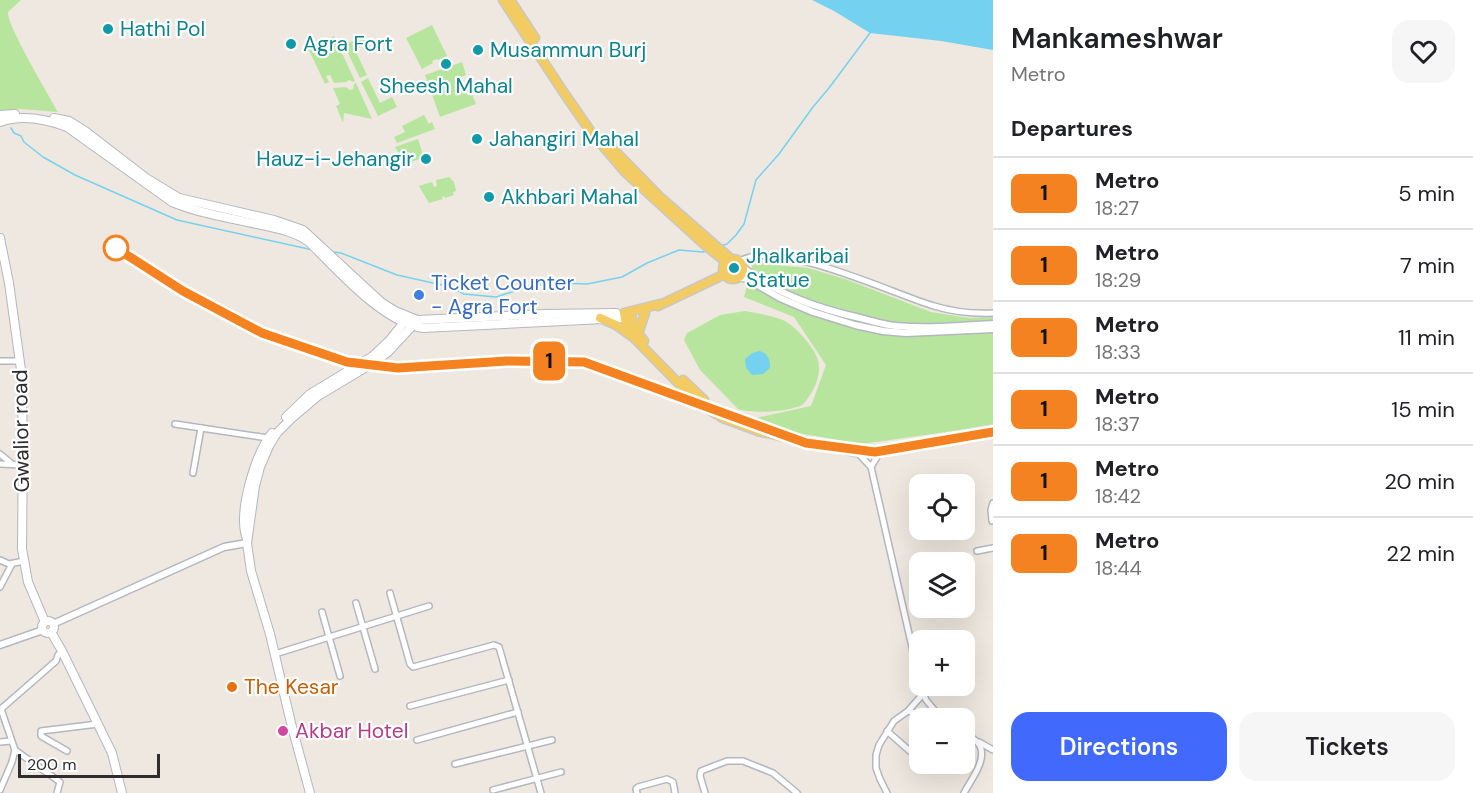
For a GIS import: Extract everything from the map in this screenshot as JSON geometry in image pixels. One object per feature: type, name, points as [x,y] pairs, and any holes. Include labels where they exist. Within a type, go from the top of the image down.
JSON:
[{"type":"main road","points":[[503,0],[591,132],[625,172],[708,243]]},
{"type":"main road","points":[[510,0],[579,107],[611,148],[708,243],[720,254],[735,262],[742,274],[739,277],[730,278],[725,274],[723,268],[735,262]]},
{"type":"main road","points":[[0,115],[24,113],[69,121],[177,201]]},
{"type":"main road","points":[[0,122],[30,118],[58,123],[67,127],[164,198],[303,230],[312,242],[349,277],[406,320]]},
{"type":"main road","name":"Gwalior road","points":[[0,238],[20,361],[23,465],[22,549],[28,582],[48,627],[112,753],[122,793]]},
{"type":"main road","points":[[247,541],[260,467],[269,446],[278,433],[309,402],[378,360],[415,323],[545,314],[627,315],[660,304],[725,274]]},
{"type":"main road","points":[[349,277],[355,288],[388,313],[427,327],[600,318],[645,313],[660,304]]},
{"type":"main road","points":[[388,313],[393,322],[393,336]]},
{"type":"main road","points":[[636,336],[645,313]]},
{"type":"main road","points":[[627,315],[636,336]]},
{"type":"main road","points":[[600,318],[636,336],[716,414],[758,431],[856,452],[880,452],[993,430]]},
{"type":"main road","points":[[310,793],[270,634],[253,581],[244,531],[248,493],[262,447],[295,408],[310,394],[373,356],[406,320]]},
{"type":"main road","points":[[394,346],[427,327]]},
{"type":"street","points":[[735,262],[756,256],[787,258],[852,275],[934,306],[961,313],[993,313]]},
{"type":"street","points":[[735,262],[784,294],[832,312],[894,326],[939,327],[993,324]]},
{"type":"street","points":[[739,277],[813,312],[883,331],[906,333],[993,329]]},
{"type":"street","points":[[0,361],[20,361]]},
{"type":"street","points":[[175,424],[268,438]]},
{"type":"street","points":[[193,473],[201,428]]},
{"type":"street","points":[[856,452],[871,466],[909,635]]},
{"type":"street","points":[[871,466],[880,452]]},
{"type":"street","points":[[0,454],[12,465]]},
{"type":"street","points":[[0,464],[23,465]]},
{"type":"street","points":[[992,521],[993,503]]},
{"type":"street","points":[[0,645],[48,627],[224,547],[247,541]]},
{"type":"street","points":[[977,552],[993,548]]},
{"type":"street","points":[[0,560],[12,564],[24,561]]},
{"type":"street","points":[[0,587],[12,564]]},
{"type":"street","points":[[390,593],[410,664],[413,667],[497,645],[541,793]]},
{"type":"street","points":[[356,603],[375,669]]},
{"type":"street","points":[[275,654],[429,606]]},
{"type":"street","points":[[322,612],[340,676]]},
{"type":"street","points":[[57,793],[60,782],[15,750],[1,707],[56,661],[62,651]]},
{"type":"street","points":[[410,706],[509,680]]},
{"type":"street","points":[[887,793],[880,779],[876,760],[879,745],[895,719],[908,711],[921,696]]},
{"type":"street","points":[[417,740],[518,712]]},
{"type":"street","points":[[67,751],[41,736],[41,731],[98,724]]},
{"type":"street","points":[[887,731],[909,750]]},
{"type":"street","points":[[455,764],[552,740]]},
{"type":"street","points":[[975,740],[993,750]]},
{"type":"street","points":[[975,740],[980,746],[981,758],[975,773]]},
{"type":"street","points":[[0,742],[11,741]]},
{"type":"street","points":[[0,790],[15,750]]},
{"type":"street","points":[[705,793],[700,776],[701,771],[727,761],[738,760],[770,771],[797,793]]},
{"type":"street","points":[[493,790],[561,772]]},
{"type":"street","points":[[964,793],[974,774]]},
{"type":"street","points":[[637,793],[638,787],[667,779],[672,782],[675,793]]},
{"type":"green space","points":[[0,0],[21,0],[8,12],[9,20],[58,112],[20,109],[0,111]]},
{"type":"green space","points":[[432,25],[447,56],[432,61],[433,63],[422,69],[406,38]]},
{"type":"green space","points":[[334,36],[355,81],[353,82],[349,80],[334,83],[330,75],[326,76],[329,82],[325,84],[308,48]]},
{"type":"green space","points":[[363,36],[367,44],[355,50],[367,75],[360,78],[344,45]]},
{"type":"green space","points":[[462,62],[466,75],[461,77],[467,95],[472,94],[476,104],[440,117],[425,75]]},
{"type":"green space","points":[[368,78],[380,103],[392,97],[397,107],[378,116],[361,82]]},
{"type":"green space","points":[[356,83],[372,119],[344,113],[343,123],[336,106],[340,104],[333,88],[346,87],[350,90]]},
{"type":"green space","points":[[424,115],[429,124],[432,122],[435,129],[397,143],[394,137],[405,132],[402,126]]},
{"type":"green space","points":[[418,139],[422,158],[405,164],[395,147]]},
{"type":"green space","points":[[449,177],[454,182],[456,191],[453,192],[454,195],[445,198],[444,196],[443,199],[429,203],[419,186],[432,182],[434,187],[437,186],[436,180]]},
{"type":"green space","points":[[753,263],[808,268],[845,279],[931,312],[969,318],[993,317],[993,424],[862,444],[768,428],[747,420],[811,406],[826,365],[794,317],[744,297]]},
{"type":"green space","points":[[745,311],[785,321],[800,333],[813,349],[819,364],[818,378],[802,405],[770,412],[738,409],[700,370],[684,340],[687,333],[720,315]]},
{"type":"water","points":[[812,0],[993,0],[993,50],[870,33]]},
{"type":"water","points":[[759,351],[768,357],[770,368],[763,374],[752,375],[746,368],[745,359]]},
{"type":"waterway","points":[[720,246],[727,244],[744,224],[756,180],[779,154],[870,33]]},
{"type":"waterway","points":[[11,128],[43,157],[75,175],[177,220],[313,250]]},
{"type":"waterway","points":[[333,252],[397,275],[451,287],[464,294],[496,297],[534,285],[587,284],[622,277],[647,263],[679,250],[707,251]]},
{"type":"metro line","name":"1","points":[[116,248],[183,291],[262,333],[347,362],[398,368],[507,361],[584,362],[806,443],[875,452],[993,432]]},
{"type":"place","name":"Hathi Pol","points":[[108,29]]},
{"type":"place","name":"Agra Fort","points":[[291,44]]},
{"type":"place","name":"Musammun Burj","points":[[478,50]]},
{"type":"place","name":"Sheesh Mahal","points":[[446,64]]},
{"type":"place","name":"Jahangiri Mahal","points":[[477,139]]},
{"type":"place","name":"Hauz-i-Jehangir","points":[[426,159]]},
{"type":"place","name":"Akhbari Mahal","points":[[489,197]]},
{"type":"place","name":"Jhalkaribai Statue","points":[[734,268]]},
{"type":"place","name":"Ticket Counter - Agra Fort","points":[[419,295]]},
{"type":"place","name":"The Kesar","points":[[232,687]]},
{"type":"place","name":"Akbar Hotel","points":[[283,731]]}]
